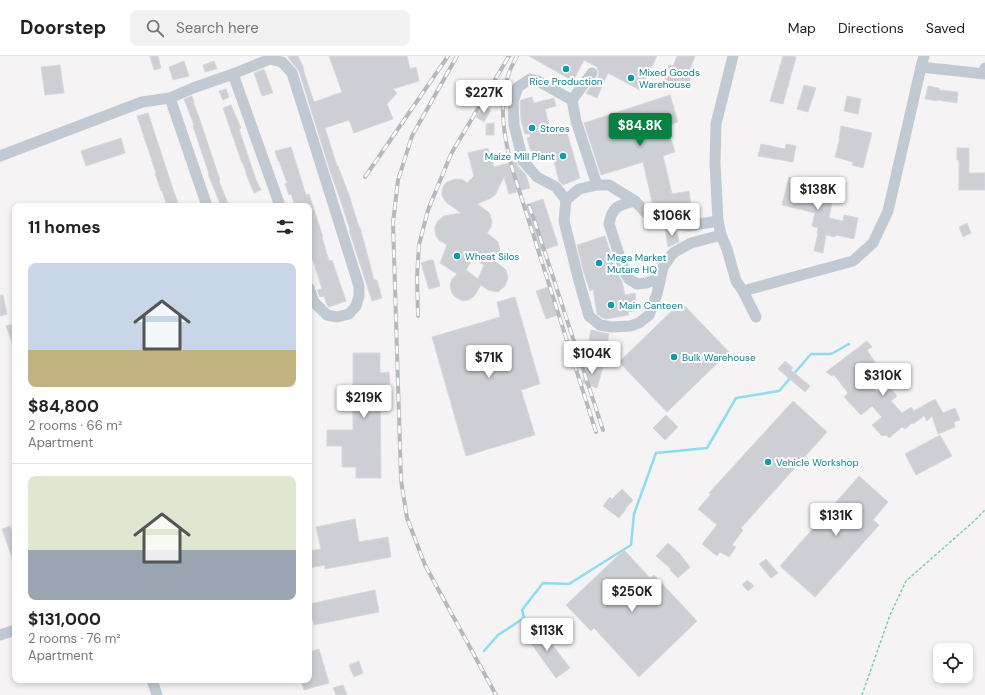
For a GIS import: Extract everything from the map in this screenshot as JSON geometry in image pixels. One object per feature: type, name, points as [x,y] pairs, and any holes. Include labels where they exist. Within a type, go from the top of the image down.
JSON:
[{"type":"street","points":[[733,56],[716,124],[715,163],[718,220],[721,235],[727,249],[736,281],[743,291],[756,317]]},
{"type":"street","points":[[0,156],[142,102],[170,98],[270,59],[282,62],[292,72],[359,286],[359,296],[356,306],[349,314],[337,317],[327,315],[314,302],[312,296]]},
{"type":"street","points":[[743,291],[853,261],[873,243],[888,211],[922,61],[985,74],[985,68]]},
{"type":"street","points":[[592,73],[572,100],[576,121],[597,185]]},
{"type":"street","points":[[233,74],[279,203]]},
{"type":"street","points":[[572,100],[538,81],[530,79],[518,87],[513,102],[514,125],[523,161],[537,177],[556,187],[566,200],[564,221],[589,316],[600,325],[612,327],[630,326],[639,323],[649,315],[657,294],[663,267]]},
{"type":"street","points":[[170,98],[206,203]]},
{"type":"street","points":[[566,200],[580,189],[597,185],[609,185],[635,201],[646,213],[659,221],[688,226],[718,220]]},
{"type":"street","points":[[635,201],[618,206],[614,209],[610,217],[609,224],[625,273],[629,279],[637,284],[646,284],[655,280],[673,253],[691,243],[721,235]]},
{"type":"street","points":[[0,635],[12,631]]},
{"type":"street","points":[[153,683],[157,695]]},
{"type":"path","points":[[862,695],[890,615],[906,581],[985,510]]},
{"type":"building","points":[[150,56],[158,56],[161,68],[154,70]]},
{"type":"building","points":[[288,56],[298,56],[304,69],[314,102],[342,92],[329,56],[407,56],[410,69],[416,67],[419,81],[393,89],[397,93],[387,104],[393,119],[354,133],[349,120],[325,128],[337,166],[360,227],[374,280],[377,280],[382,298],[372,301],[299,71]]},
{"type":"building","points":[[529,56],[657,56],[640,90],[608,73],[597,98],[586,93],[598,77],[599,73],[597,67],[584,60],[573,81]]},
{"type":"building","points":[[677,56],[695,56],[690,69],[693,69],[689,83],[679,81],[678,84],[665,80],[669,65],[673,66]]},
{"type":"building","points":[[783,56],[796,57],[783,104],[770,101]]},
{"type":"building","points":[[184,61],[189,76],[173,80],[169,67]]},
{"type":"building","points":[[214,61],[217,69],[205,72],[203,65]]},
{"type":"building","points":[[60,65],[64,93],[45,95],[41,67]]},
{"type":"building","points":[[264,69],[273,93],[262,96],[254,73]]},
{"type":"building","points":[[804,85],[816,88],[808,112],[797,109]]},
{"type":"building","points":[[928,86],[939,88],[939,90],[958,92],[957,103],[925,99]]},
{"type":"building","points":[[226,89],[229,97],[223,100],[219,91]]},
{"type":"building","points":[[670,95],[678,122],[667,126],[675,152],[663,156],[672,194],[689,191],[691,206],[659,213],[654,210],[643,162],[601,175],[584,123]]},
{"type":"building","points":[[192,96],[220,180],[219,181],[228,203],[220,203],[208,174],[193,126],[194,125],[184,99]]},
{"type":"building","points":[[847,96],[861,99],[858,114],[844,111]]},
{"type":"building","points":[[532,97],[534,103],[554,98],[556,106],[545,109],[551,133],[566,129],[580,178],[563,185],[559,181],[552,153],[540,157],[532,155],[527,138],[530,137],[530,134],[525,134],[521,120],[520,103],[521,100]]},
{"type":"building","points":[[231,105],[241,128],[239,129],[256,180],[261,190],[254,193],[223,108]]},
{"type":"building","points":[[484,105],[491,110],[484,122],[476,117]]},
{"type":"building","points":[[148,113],[178,203],[166,203],[137,116]]},
{"type":"building","points":[[494,123],[494,135],[486,135],[486,124]]},
{"type":"building","points":[[841,126],[872,133],[863,168],[852,165],[853,162],[835,157],[840,138]]},
{"type":"building","points":[[121,138],[125,153],[86,166],[81,151]]},
{"type":"building","points":[[761,144],[785,149],[786,144],[796,146],[793,162],[758,156]]},
{"type":"building","points":[[291,147],[306,195],[309,194],[312,203],[294,203],[291,194],[289,195],[285,184],[287,183],[275,151]]},
{"type":"building","points":[[488,148],[494,167],[516,161],[518,166],[526,175],[530,188],[509,194],[504,177],[495,195],[477,204],[490,214],[492,222],[487,233],[498,242],[500,250],[495,261],[506,270],[508,278],[505,286],[498,292],[488,290],[481,285],[472,298],[463,301],[455,297],[450,286],[452,279],[457,274],[440,263],[447,245],[436,236],[435,227],[437,222],[444,216],[461,213],[447,203],[442,195],[442,190],[447,182],[455,179],[463,180],[467,183],[474,176],[468,153]],"holes":[[[473,258],[484,265],[478,279],[466,270]]]},
{"type":"building","points":[[957,148],[969,148],[969,173],[985,173],[985,190],[959,190],[959,160],[957,160]]},
{"type":"building","points":[[789,177],[821,185],[818,194],[833,197],[829,218],[843,221],[844,215],[858,218],[854,239],[836,235],[835,237],[826,235],[823,253],[814,251],[818,233],[818,228],[812,226],[815,213],[782,205]]},
{"type":"building","points":[[543,199],[558,245],[540,251],[525,205]]},
{"type":"building","points":[[312,203],[329,261],[332,260],[346,301],[329,307],[324,296],[320,297],[317,290],[322,289],[313,260]]},
{"type":"building","points":[[967,223],[971,233],[963,237],[959,227]]},
{"type":"building","points":[[665,229],[677,231],[679,242],[668,247]]},
{"type":"building","points":[[605,236],[618,275],[622,281],[625,295],[635,293],[637,310],[628,312],[629,315],[606,319],[597,314],[593,289],[590,291],[577,245]]},
{"type":"building","points":[[433,260],[440,286],[429,289],[421,263]]},
{"type":"building","points":[[548,287],[558,315],[546,319],[536,291]]},
{"type":"building","points":[[0,295],[3,295],[7,314],[0,316]]},
{"type":"building","points":[[515,297],[540,384],[521,390],[535,435],[466,456],[432,337],[500,317],[497,302]]},
{"type":"building","name":"Bulk Warehouse","points":[[681,302],[729,352],[667,412],[619,362]]},
{"type":"building","points":[[12,324],[12,342],[6,326]]},
{"type":"building","points":[[591,330],[609,334],[607,344],[589,340]]},
{"type":"building","points":[[867,341],[872,347],[867,350],[879,368],[864,378],[877,392],[886,383],[897,396],[891,401],[902,413],[911,407],[914,411],[935,399],[943,413],[955,408],[960,420],[954,422],[955,427],[938,434],[932,416],[927,421],[924,416],[905,429],[902,427],[889,438],[886,435],[882,436],[872,425],[882,417],[872,406],[861,415],[844,397],[848,393],[834,375],[832,376],[826,372]]},
{"type":"building","points":[[582,342],[587,360],[578,363],[573,344]]},
{"type":"building","points":[[353,353],[380,353],[380,373],[389,372],[390,384],[380,385],[381,478],[356,478],[356,467],[342,467],[342,446],[327,446],[327,430],[353,430]]},
{"type":"building","points":[[785,361],[793,368],[791,370],[810,386],[805,392],[778,369]]},
{"type":"building","points":[[588,362],[603,367],[597,388],[582,383]]},
{"type":"building","name":"Vehicle Workshop","points":[[793,401],[827,432],[741,528],[743,530],[732,545],[736,547],[729,557],[720,552],[717,556],[702,544],[717,525],[698,509],[711,494],[709,493]]},
{"type":"building","points":[[666,415],[678,427],[665,440],[653,428]]},
{"type":"building","points":[[940,435],[952,456],[916,475],[905,454]]},
{"type":"building","points":[[859,476],[888,502],[873,520],[879,525],[815,597],[780,566]]},
{"type":"building","points":[[622,489],[633,500],[619,518],[603,506],[610,497],[612,499]]},
{"type":"building","points":[[355,519],[359,542],[388,537],[391,557],[325,569],[325,565],[312,567],[312,550],[321,549],[316,527]]},
{"type":"building","points":[[10,526],[12,531],[12,557],[2,529]]},
{"type":"building","points":[[668,543],[679,553],[690,567],[678,578],[670,570],[671,569],[656,556]]},
{"type":"building","points":[[624,550],[650,578],[654,575],[697,621],[639,677],[594,628],[591,631],[566,605]]},
{"type":"building","points":[[766,559],[778,573],[771,578],[759,564]]},
{"type":"building","points":[[747,580],[754,586],[748,591],[742,585]]},
{"type":"building","points":[[375,590],[379,612],[314,625],[312,617],[312,603]]},
{"type":"building","points":[[538,626],[570,668],[556,678],[525,635]]},
{"type":"building","points":[[319,649],[329,683],[304,690],[302,683],[312,683],[312,651]]},
{"type":"building","points":[[359,661],[363,673],[354,677],[349,665]]},
{"type":"building","points":[[343,685],[347,695],[336,695],[333,688]]},
{"type":"waterway","points":[[484,651],[498,635],[524,618],[522,610],[543,583],[569,584],[631,545],[634,514],[656,453],[707,448],[736,398],[779,391],[811,354],[831,354],[849,344]]},
{"type":"railway","points":[[365,177],[448,56]]},
{"type":"railway","points":[[457,56],[412,136],[398,180],[393,223],[401,480],[407,518],[425,565],[496,695]]},
{"type":"railway","points":[[418,316],[417,277],[419,245],[428,210],[451,154],[509,56]]},
{"type":"railway","points":[[517,56],[509,73],[503,109],[503,120],[512,168],[596,432]]},
{"type":"railway","points":[[529,206],[603,430]]},
{"type":"place","name":"Rice Production","points":[[566,69]]},
{"type":"place","name":"Mixed Goods Warehouse","points":[[631,78]]},
{"type":"place","name":"Stores","points":[[532,128]]},
{"type":"place","name":"Maize Mill Plant","points":[[563,156]]},
{"type":"place","name":"Wheat Silos","points":[[457,256]]},
{"type":"place","name":"Mega Market Mutare HQ","points":[[599,263]]},
{"type":"place","name":"Main Canteen","points":[[611,305]]},
{"type":"place","name":"Bulk Warehouse","points":[[674,357]]},
{"type":"place","name":"Vehicle Workshop","points":[[768,462]]}]
